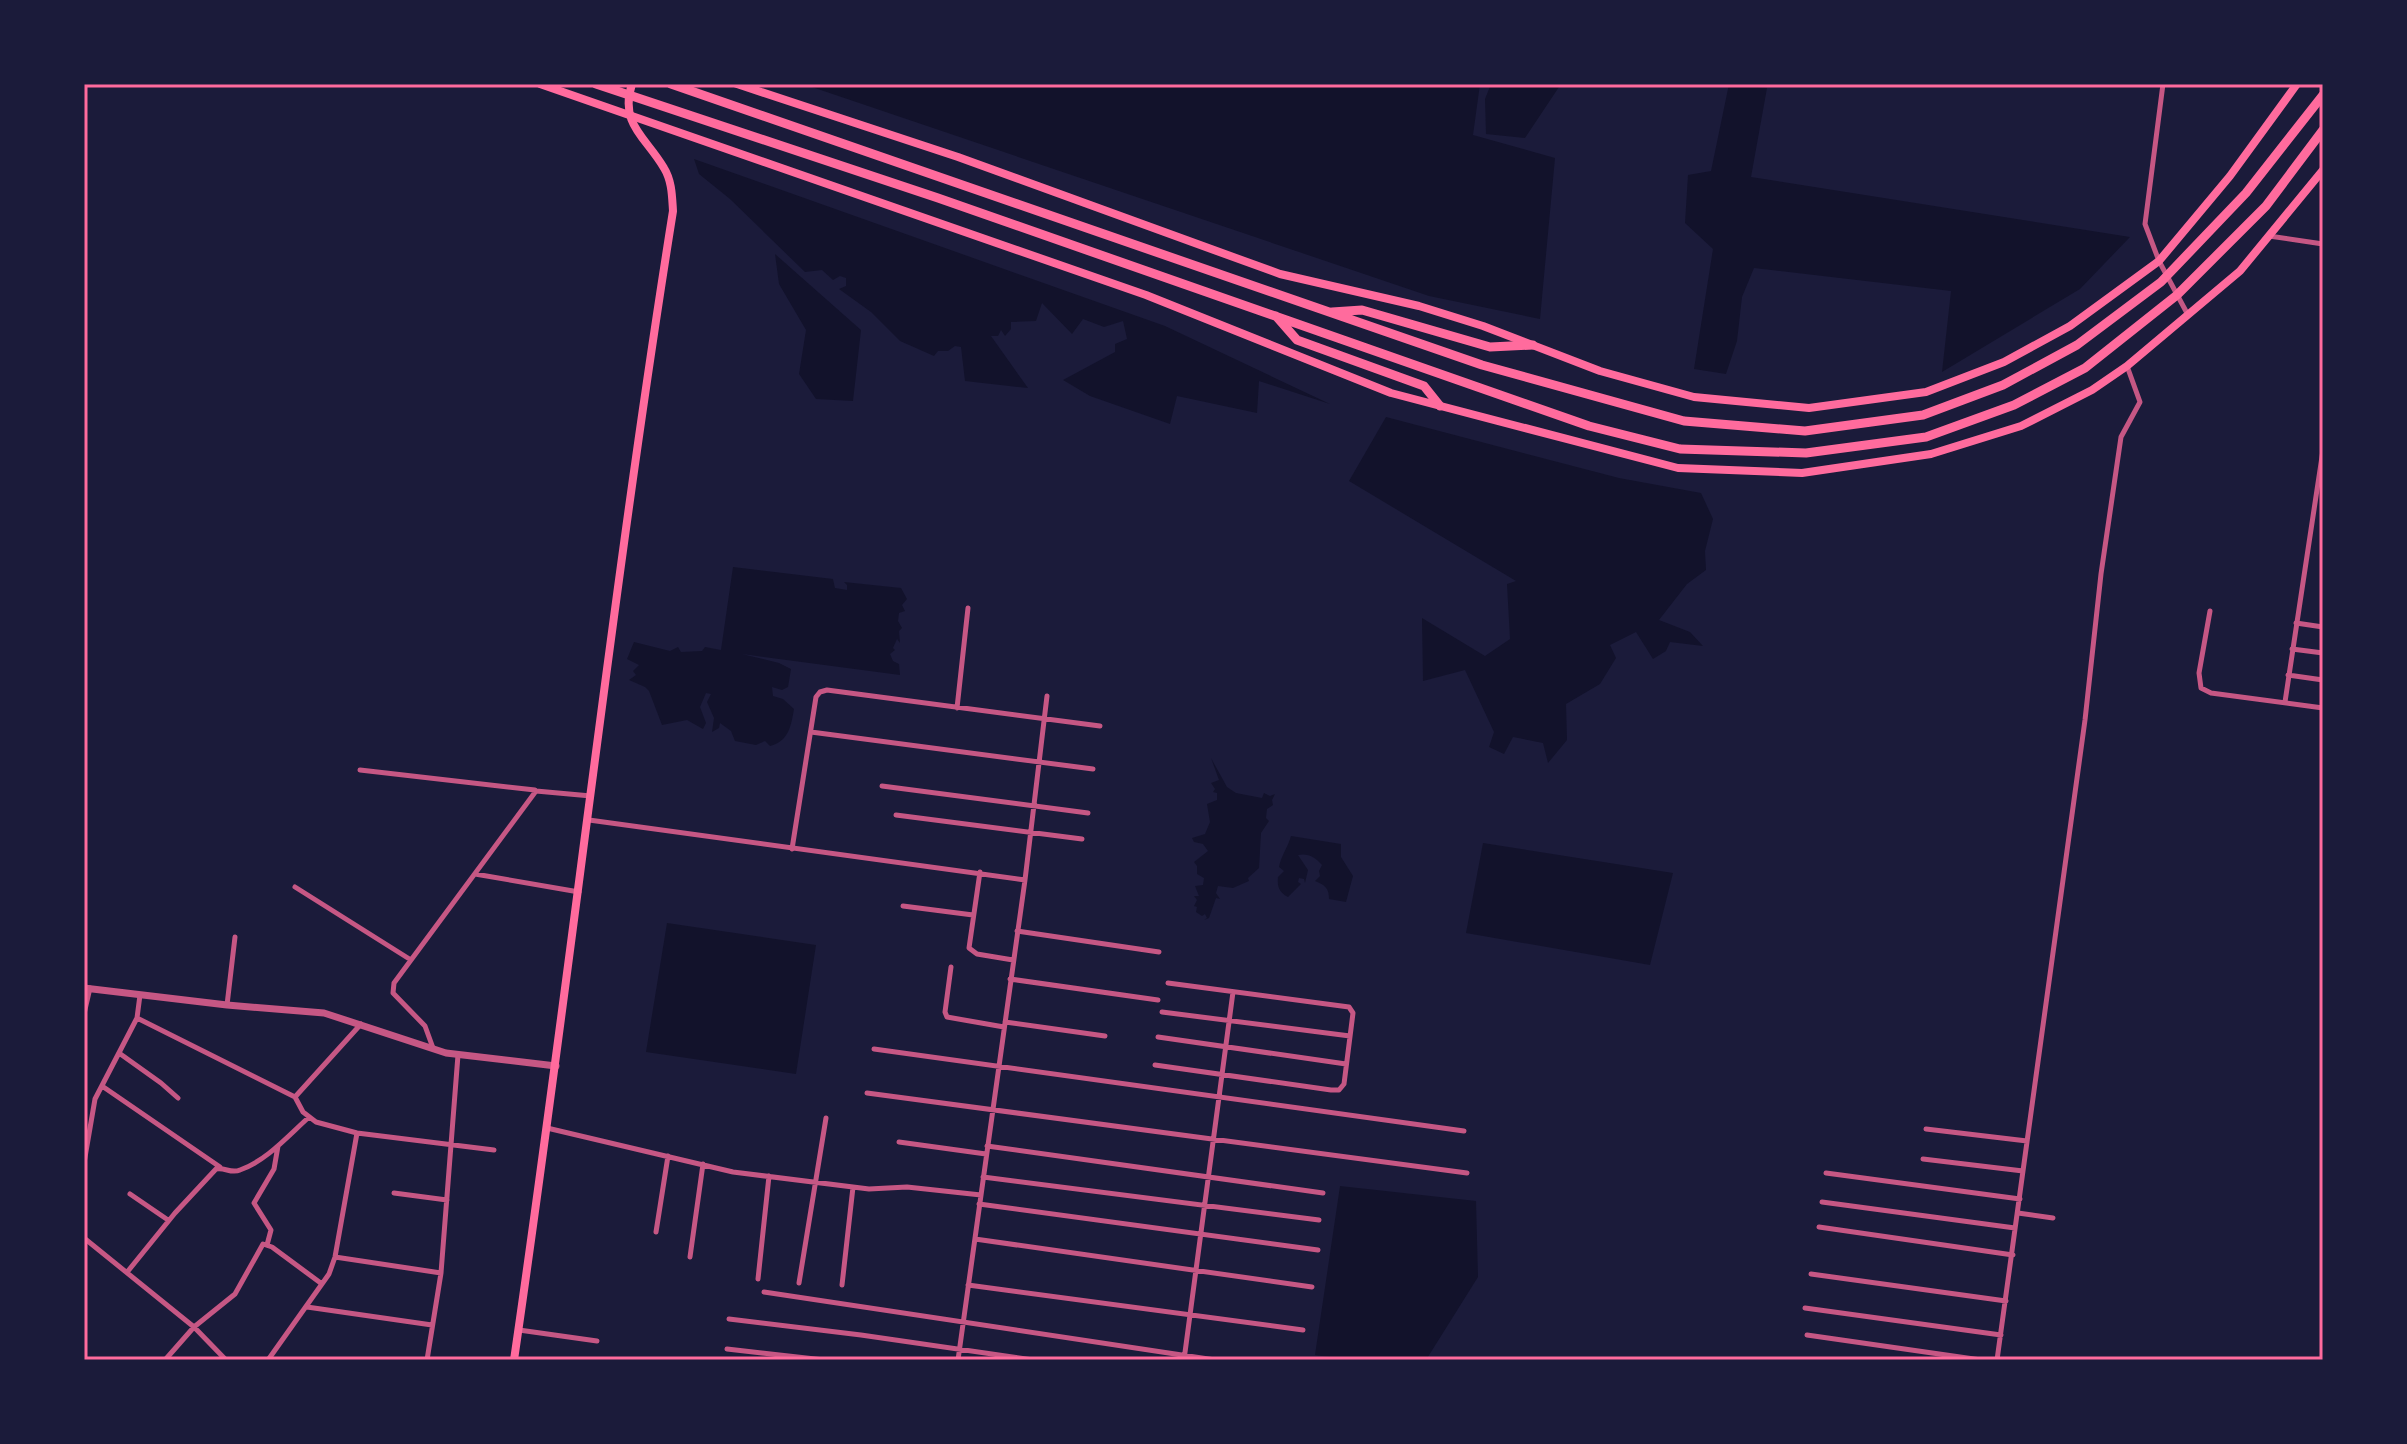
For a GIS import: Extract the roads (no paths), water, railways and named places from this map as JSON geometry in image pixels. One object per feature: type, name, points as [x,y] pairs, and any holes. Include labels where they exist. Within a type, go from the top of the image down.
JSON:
[{"type":"highway","points":[[596,84],[938,198],[1589,426],[1680,449],[1806,453],[1926,437],[2014,405],[2085,368],[2175,297],[2266,206],[2323,130]]},
{"type":"highway","points":[[671,84],[1482,365],[1684,421],[1805,431],[1923,415],[2003,385],[2077,345],[2164,279],[2246,193],[2323,95]]},
{"type":"highway","points":[[1328,313],[1362,310],[1490,347],[1533,345]]},
{"type":"highway","points":[[1275,315],[1297,340],[1424,386],[1440,406]]},
{"type":"main road","points":[[540,84],[1146,295],[1391,393],[1678,468],[1802,473],[1931,454],[2021,426],[2092,390],[2127,366],[2240,271],[2323,170]]},
{"type":"main road","points":[[514,1360],[556,1066],[645,386],[673,211],[671,183],[665,169],[637,131],[630,116],[628,97],[632,84]]},
{"type":"main road","points":[[737,84],[958,157],[1280,274],[1419,306],[1600,371],[1694,397],[1809,408],[1926,392],[2004,362],[2070,326],[2159,261],[2230,176],[2297,84]]},
{"type":"street","points":[[2163,84],[2145,224],[2164,279],[2188,315]]},
{"type":"street","points":[[2269,236],[2323,244]]},
{"type":"street","points":[[1997,1360],[2121,437],[2140,402],[2127,366]]},
{"type":"street","points":[[2285,702],[2323,450]]},
{"type":"street","points":[[957,708],[968,608]]},
{"type":"street","points":[[2210,611],[2199,673],[2201,688],[2211,693],[2323,708]]},
{"type":"street","points":[[2296,623],[2323,627]]},
{"type":"street","points":[[2292,649],[2323,653]]},
{"type":"street","points":[[2288,675],[2323,680]]},
{"type":"street","points":[[792,849],[816,697],[820,692],[827,690],[1100,726]]},
{"type":"street","points":[[958,1360],[1025,880],[1047,696]]},
{"type":"street","points":[[811,732],[1093,769]]},
{"type":"street","points":[[360,770],[592,796]]},
{"type":"street","points":[[882,786],[1088,813]]},
{"type":"street","points":[[434,1050],[425,1026],[393,993],[392,988],[536,791]]},
{"type":"street","points":[[896,815],[1082,839]]},
{"type":"street","points":[[589,820],[1025,880]]},
{"type":"street","points":[[980,872],[969,942],[973,952],[1013,960]]},
{"type":"street","points":[[475,874],[579,892]]},
{"type":"street","points":[[295,887],[411,960]]},
{"type":"street","points":[[903,906],[973,915]]},
{"type":"street","points":[[1017,931],[1159,952]]},
{"type":"street","points":[[227,1005],[235,937]]},
{"type":"street","points":[[951,967],[947,1017],[1105,1036]]},
{"type":"street","points":[[1010,979],[1158,1000]]},
{"type":"street","points":[[1155,1065],[1339,1090],[1344,1084],[1353,1013],[1349,1007],[1168,983]]},
{"type":"street","points":[[84,1014],[87,988],[324,1013],[434,1050],[556,1066]]},
{"type":"street","points":[[1184,1357],[1233,992]]},
{"type":"street","points":[[84,1163],[95,1099],[137,1018],[140,995]]},
{"type":"street","points":[[1162,1012],[1350,1036]]},
{"type":"street","points":[[137,1018],[295,1097],[308,1118],[316,1122],[357,1133],[494,1150]]},
{"type":"street","points":[[295,1097],[361,1023]]},
{"type":"street","points":[[1158,1037],[1346,1064]]},
{"type":"street","points":[[874,1049],[1464,1131]]},
{"type":"street","points":[[119,1053],[178,1098]]},
{"type":"street","points":[[427,1360],[441,1273],[458,1055]]},
{"type":"street","points":[[102,1086],[231,1172],[244,1169],[278,1145],[308,1118]]},
{"type":"street","points":[[867,1093],[1467,1173]]},
{"type":"street","points":[[799,1283],[826,1118]]},
{"type":"street","points":[[547,1128],[769,1176],[878,1190],[907,1187],[981,1195]]},
{"type":"street","points":[[1926,1129],[2027,1141]]},
{"type":"street","points":[[268,1360],[322,1284],[335,1257],[357,1133]]},
{"type":"street","points":[[899,1142],[986,1154]]},
{"type":"street","points":[[267,1245],[271,1230],[254,1203],[274,1169],[278,1145]]},
{"type":"street","points":[[987,1146],[1323,1193]]},
{"type":"street","points":[[656,1232],[668,1156]]},
{"type":"street","points":[[1923,1159],[2023,1171]]},
{"type":"street","points":[[690,1257],[703,1164]]},
{"type":"street","points":[[128,1271],[168,1220],[211,1173],[221,1167]]},
{"type":"street","points":[[1826,1173],[2020,1199]]},
{"type":"street","points":[[758,1279],[769,1176]]},
{"type":"street","points":[[983,1177],[1319,1220]]},
{"type":"street","points":[[842,1285],[853,1187]]},
{"type":"street","points":[[394,1193],[447,1200]]},
{"type":"street","points":[[130,1194],[168,1220]]},
{"type":"street","points":[[1822,1202],[2016,1228]]},
{"type":"street","points":[[979,1204],[1318,1250]]},
{"type":"street","points":[[2018,1213],[2053,1218]]},
{"type":"street","points":[[1819,1227],[2013,1255]]},
{"type":"street","points":[[84,1238],[194,1327],[226,1360]]},
{"type":"street","points":[[975,1239],[1312,1287]]},
{"type":"street","points":[[165,1360],[194,1327],[235,1294],[263,1244],[322,1284]]},
{"type":"street","points":[[335,1257],[441,1273]]},
{"type":"street","points":[[1811,1274],[2006,1301]]},
{"type":"street","points":[[968,1285],[1303,1330]]},
{"type":"street","points":[[764,1292],[1215,1360]]},
{"type":"street","points":[[307,1307],[432,1325]]},
{"type":"street","points":[[1805,1308],[2001,1335]]},
{"type":"street","points":[[729,1319],[1033,1360]]},
{"type":"street","points":[[519,1330],[597,1341]]},
{"type":"street","points":[[1807,1335],[1981,1360]]},
{"type":"street","points":[[727,1349],[824,1360]]}]
